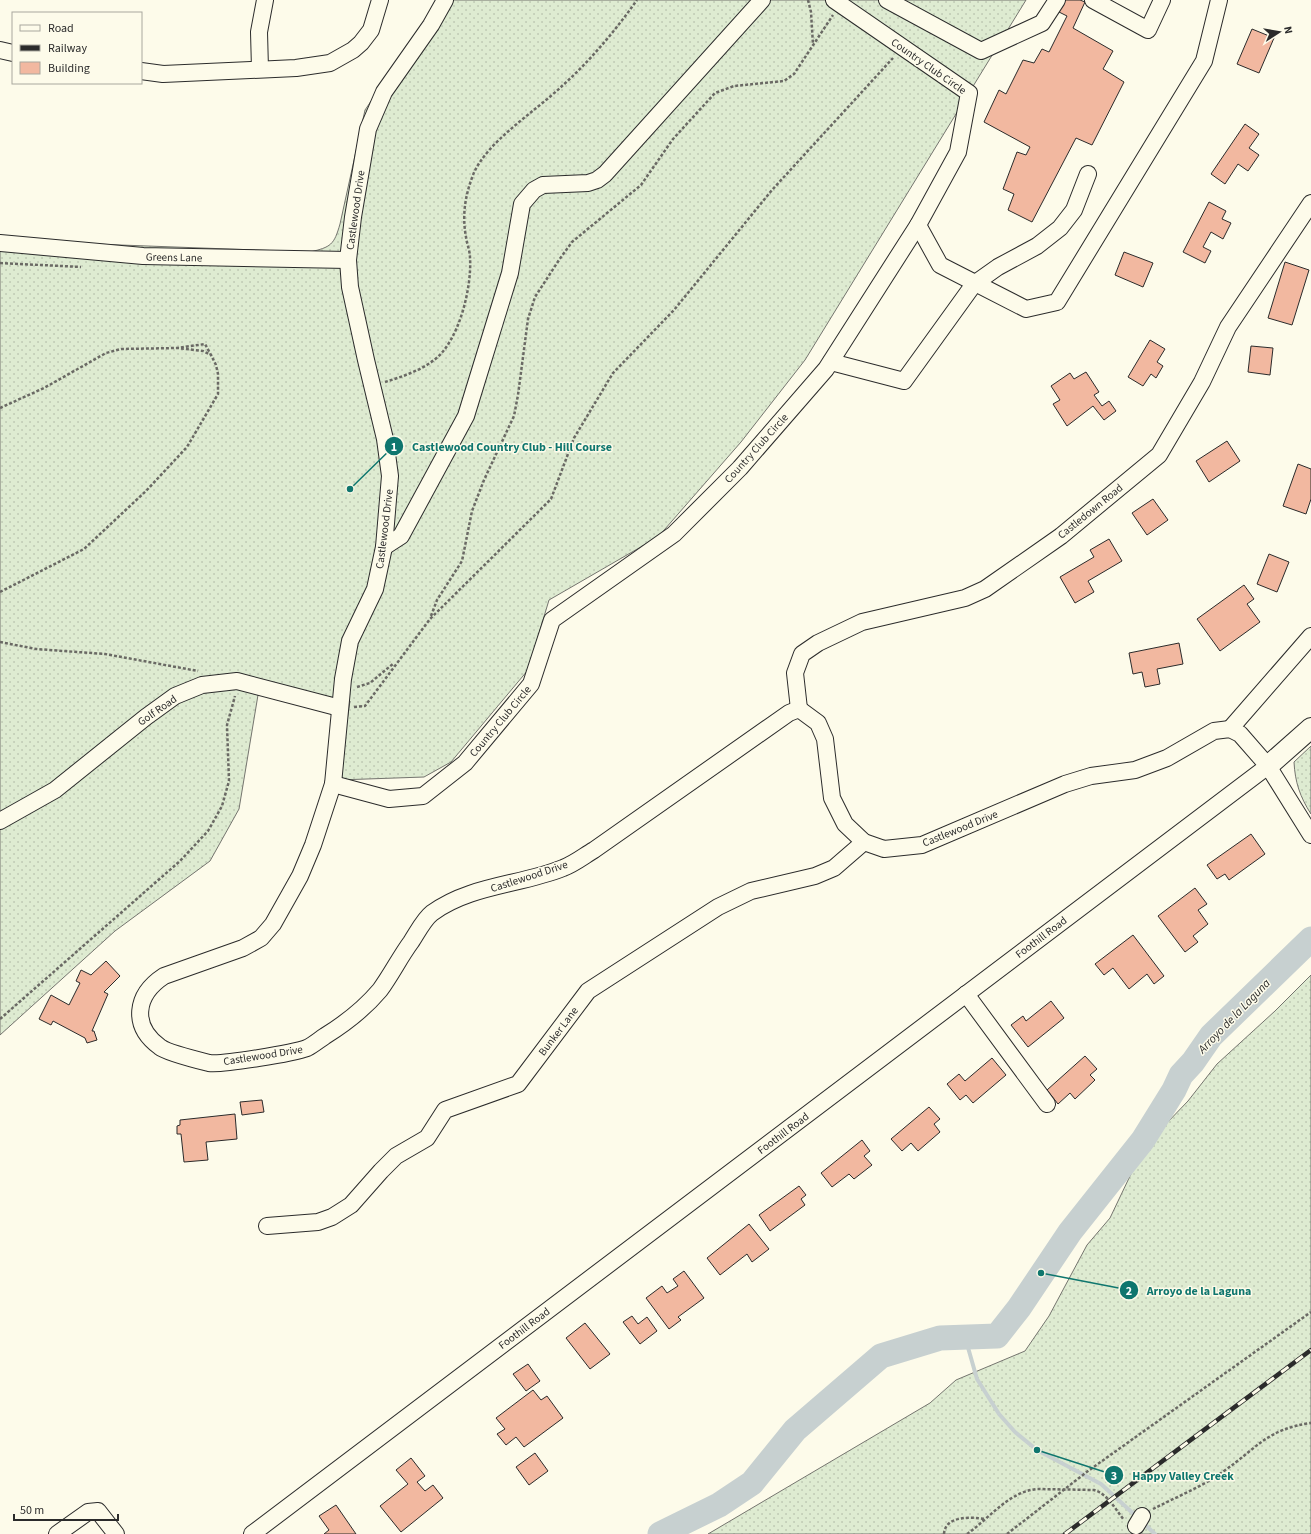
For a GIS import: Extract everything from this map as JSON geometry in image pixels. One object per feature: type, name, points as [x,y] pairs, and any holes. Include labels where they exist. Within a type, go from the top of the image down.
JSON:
[{"type":"main road","name":"Foothill Road","points":[[1268,766],[1311,728]]},
{"type":"street","points":[[260,69],[259,32],[265,0]]},
{"type":"street","points":[[142,71],[163,74],[296,68],[330,63],[348,54],[361,43],[371,30],[380,0]]},
{"type":"street","name":"Castlewood Drive","points":[[446,0],[431,25],[384,92],[368,129],[353,217],[348,260],[350,287],[385,439],[390,476],[384,547],[375,589],[350,641],[342,688],[343,707],[333,784],[313,844],[300,876],[283,908],[261,938],[243,948],[164,976],[154,983],[144,996],[140,1019],[143,1029],[162,1048],[210,1063],[248,1059],[307,1048],[351,1020],[380,990],[405,950],[431,914],[471,895],[564,868],[594,850],[789,713],[799,709],[818,723],[825,739],[832,798],[837,812],[845,824],[864,842],[884,850],[922,845],[1065,784],[1091,776],[1135,770],[1167,758],[1214,731],[1230,729]]},
{"type":"street","points":[[384,547],[401,536],[466,416],[506,286],[522,204],[534,190],[543,186],[588,183],[597,180],[605,174],[762,0]]},
{"type":"street","points":[[887,0],[981,51],[1042,23],[1057,0]]},
{"type":"street","points":[[1093,0],[1148,30],[1162,0]]},
{"type":"street","points":[[918,225],[940,265],[974,284],[1026,309],[1058,302],[1204,61],[1219,0]]},
{"type":"street","name":"Country Club Circle","points":[[333,784],[389,799],[423,796],[464,763],[531,684],[552,620],[674,534],[740,468],[831,362],[918,225],[958,152],[969,93],[837,2]]},
{"type":"street","points":[[0,50],[12,53]]},
{"type":"street","points":[[831,362],[904,381],[974,284],[998,267],[1037,246],[1060,228],[1074,210],[1088,174]]},
{"type":"street","name":"Castledown Road","points":[[799,709],[795,673],[802,654],[818,643],[862,622],[965,598],[985,589],[1061,536],[1159,455],[1202,382],[1228,327],[1311,203]]},
{"type":"street","name":"Greens Lane","points":[[0,243],[143,256],[348,260]]},
{"type":"street","points":[[1310,834],[1268,766],[1240,734],[1230,729],[1311,636]]},
{"type":"street","name":"Golf Road","points":[[0,821],[55,790],[146,717],[175,696],[202,685],[239,682],[343,707]]},
{"type":"street","name":"Foothill Road","points":[[252,1534],[1268,766]]},
{"type":"street","name":"Bunker Lane","points":[[267,1226],[318,1222],[332,1217],[351,1205],[396,1156],[427,1138],[445,1110],[518,1084],[588,991],[718,907],[751,892],[815,876],[834,868],[864,842]]},
{"type":"street","points":[[966,994],[1047,1104]]},
{"type":"street","points":[[56,1534],[88,1512],[98,1511],[116,1534]]},
{"type":"path","points":[[373,386],[419,369],[435,360],[447,346],[457,328],[470,278],[470,257],[463,218],[464,204],[473,174],[497,142],[562,86],[613,33],[637,0]]},
{"type":"path","points":[[808,0],[811,12],[813,46]]},
{"type":"path","points":[[430,618],[437,600],[462,561],[472,511],[484,480],[514,416],[528,319],[535,297],[559,260],[572,242],[641,185],[673,139],[715,93],[734,86],[772,84],[784,81],[794,74],[813,46],[837,2]]},
{"type":"path","points":[[343,707],[365,706],[430,618],[551,499],[574,438],[613,372],[674,310],[772,190],[903,48]]},
{"type":"path","points":[[0,408],[44,388],[106,353],[121,349],[177,348],[205,344],[216,365],[218,374],[218,394],[187,447],[146,490],[84,549],[0,592]]},
{"type":"path","points":[[177,348],[203,351],[211,355]]},
{"type":"path","points":[[0,642],[36,649],[105,654],[203,672]]},
{"type":"path","points":[[342,688],[352,689],[370,683],[398,660]]},
{"type":"path","points":[[0,1020],[180,861],[208,830],[222,806],[229,781],[227,725],[239,682]]},
{"type":"path","points":[[1007,1534],[1088,1471],[1311,1312]]},
{"type":"path","points":[[967,1534],[985,1518],[1020,1492],[1037,1489],[1100,1492],[1105,1495],[1128,1526],[1132,1527],[1139,1521],[1213,1478],[1269,1436],[1284,1429],[1311,1423]]},
{"type":"path","points":[[944,1534],[947,1525],[951,1522],[966,1518],[985,1518]]},
{"type":"green space","points":[[440,0],[1026,0],[805,360],[741,442],[658,537],[549,600],[528,670],[451,762],[424,777],[338,780],[350,701],[260,683],[239,809],[210,861],[115,931],[0,1035],[0,243],[39,242],[310,252],[331,244],[336,237],[340,224],[365,110]]},
{"type":"green space","points":[[1311,746],[1311,814],[1299,789],[1294,762]]},
{"type":"green space","points":[[1311,975],[1311,1534],[708,1534],[930,1403],[956,1380],[1025,1351],[1049,1316],[1087,1245],[1110,1218],[1140,1155],[1163,1127],[1188,1101],[1217,1064],[1275,1011]]},
{"type":"building","points":[[1061,0],[1080,0],[1085,2],[1073,28],[1113,51],[1103,69],[1124,82],[1092,145],[1076,138],[1032,222],[1008,210],[1014,194],[1003,189],[1017,152],[1026,155],[1030,147],[984,122],[999,90],[1006,94],[1023,60],[1034,63],[1042,49],[1049,52],[1067,16],[1055,10]]},
{"type":"building","points":[[1252,29],[1274,38],[1259,73],[1237,64]]},
{"type":"building","points":[[1245,124],[1259,134],[1249,148],[1259,155],[1248,171],[1238,164],[1225,184],[1211,174]]},
{"type":"building","points":[[1209,202],[1226,211],[1222,219],[1231,223],[1223,239],[1211,232],[1203,247],[1211,251],[1205,263],[1183,252]]},
{"type":"building","points":[[1124,252],[1153,263],[1143,287],[1115,275]]},
{"type":"building","points":[[1285,262],[1309,270],[1292,325],[1268,318]]},
{"type":"building","points":[[1150,340],[1165,349],[1157,362],[1163,366],[1156,378],[1151,374],[1143,386],[1128,377]]},
{"type":"building","points":[[1251,346],[1273,348],[1270,375],[1248,372]]},
{"type":"building","points":[[1086,372],[1099,392],[1094,395],[1102,406],[1109,401],[1116,411],[1104,420],[1093,406],[1067,426],[1053,404],[1060,400],[1051,386],[1070,373],[1074,379]]},
{"type":"building","points":[[1227,441],[1240,461],[1209,482],[1196,461]]},
{"type":"building","points":[[1298,464],[1311,469],[1311,499],[1306,514],[1283,506]]},
{"type":"building","points":[[1153,499],[1168,520],[1147,535],[1132,513]]},
{"type":"building","points":[[1109,539],[1122,561],[1088,581],[1094,592],[1075,603],[1060,577],[1094,557],[1090,550]]},
{"type":"building","points":[[1269,554],[1289,562],[1277,592],[1257,584]]},
{"type":"building","points":[[1244,585],[1254,599],[1247,604],[1260,622],[1220,651],[1197,619]]},
{"type":"building","points":[[1179,643],[1183,664],[1157,669],[1160,684],[1145,687],[1142,672],[1133,674],[1129,653]]},
{"type":"building","points":[[1251,834],[1265,854],[1229,880],[1225,874],[1217,879],[1207,865]]},
{"type":"building","points":[[1195,888],[1207,904],[1198,910],[1208,924],[1193,936],[1198,942],[1185,952],[1158,916]]},
{"type":"building","points":[[1133,935],[1164,976],[1154,984],[1147,974],[1129,989],[1113,968],[1104,975],[1095,964]]},
{"type":"building","points":[[106,961],[120,976],[104,992],[108,994],[92,1031],[94,1031],[97,1040],[87,1043],[85,1038],[53,1021],[51,1025],[39,1019],[51,995],[69,1005],[80,983],[76,981],[81,970],[91,975]]},
{"type":"building","points":[[1051,1001],[1064,1018],[1028,1047],[1011,1025],[1023,1016],[1026,1021]]},
{"type":"building","points":[[1085,1056],[1097,1069],[1090,1075],[1095,1080],[1075,1099],[1070,1093],[1058,1104],[1047,1090]]},
{"type":"building","points":[[992,1058],[1006,1075],[973,1103],[966,1095],[960,1100],[947,1084],[959,1074],[965,1081]]},
{"type":"building","points":[[262,1100],[264,1112],[242,1115],[240,1102]]},
{"type":"building","points":[[929,1107],[940,1119],[934,1124],[940,1132],[918,1151],[911,1143],[902,1151],[891,1139]]},
{"type":"building","points":[[235,1114],[237,1139],[206,1142],[208,1160],[184,1162],[181,1134],[177,1134],[177,1126],[180,1125],[180,1120]]},
{"type":"building","points":[[862,1140],[870,1151],[864,1156],[872,1165],[854,1179],[849,1174],[832,1187],[821,1173]]},
{"type":"building","points":[[799,1186],[806,1195],[801,1199],[805,1205],[770,1231],[759,1215]]},
{"type":"building","points":[[749,1224],[769,1249],[752,1262],[747,1254],[720,1275],[707,1258]]},
{"type":"building","points":[[684,1271],[704,1298],[678,1317],[681,1320],[669,1329],[646,1298],[662,1286],[667,1293],[678,1286],[673,1279]]},
{"type":"building","points":[[632,1316],[638,1324],[647,1317],[657,1331],[640,1344],[623,1322]]},
{"type":"building","points":[[585,1323],[610,1354],[590,1369],[566,1338]]},
{"type":"building","points":[[528,1364],[540,1381],[526,1391],[513,1374]]},
{"type":"building","points":[[533,1390],[541,1400],[547,1396],[563,1418],[524,1447],[516,1437],[506,1445],[497,1434],[505,1429],[496,1418]]},
{"type":"building","points":[[535,1453],[548,1471],[529,1485],[516,1467]]},
{"type":"building","points":[[411,1458],[425,1476],[417,1482],[425,1491],[433,1485],[443,1498],[401,1532],[380,1506],[408,1484],[396,1470]]},
{"type":"building","points":[[336,1505],[356,1534],[324,1534],[329,1530],[319,1516]]},
{"type":"waterway","name":"Arroyo de la Laguna","points":[[660,1534],[719,1505],[752,1483],[795,1430],[881,1356],[940,1338],[997,1336],[1019,1308],[1070,1232],[1143,1140],[1174,1090],[1181,1075],[1193,1062],[1211,1036],[1311,939]]},
{"type":"waterway","points":[[965,1337],[977,1379],[999,1414],[1015,1432],[1037,1450],[1101,1484],[1137,1517]]},
{"type":"waterway","points":[[1142,1522],[1155,1534]]},
{"type":"railway","points":[[1065,1534],[1311,1350]]},
{"type":"place","name":"Castlewood Country Club - Hill Course","points":[[350,489]]},
{"type":"place","name":"Arroyo de la Laguna","points":[[1041,1273]]},
{"type":"place","name":"Happy Valley Creek","points":[[1037,1450]]}]
